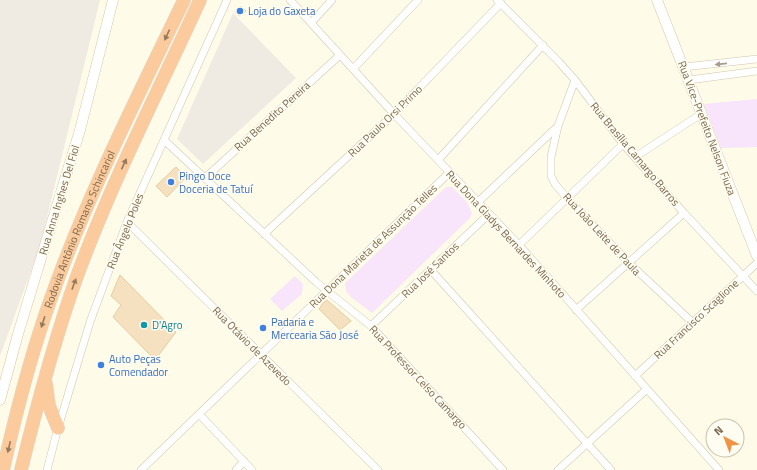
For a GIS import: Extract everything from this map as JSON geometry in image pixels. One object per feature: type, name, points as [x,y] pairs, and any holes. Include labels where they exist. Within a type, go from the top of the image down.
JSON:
[{"type":"highway","name":"Rodovia Antônio Romano Schincariol","points":[[3,470],[28,372],[51,298],[70,248],[108,160],[184,0]]},
{"type":"highway","name":"Rodovia Antônio Romano Schincariol","points":[[21,470],[46,374],[67,304],[89,245],[200,0]]},
{"type":"highway","points":[[46,374],[49,406],[58,428]]},
{"type":"street","name":"Rua Anna Inghes Del Fiol","points":[[0,400],[18,334],[80,130],[113,0]]},
{"type":"street","name":"Rua Ângelo Poles","points":[[47,470],[90,322],[127,222],[227,0]]},
{"type":"street","name":"Rua Dona Gladys Bernardes Minhoto","points":[[290,0],[394,114],[519,245],[719,470]]},
{"type":"street","points":[[311,23],[332,0]]},
{"type":"street","points":[[353,69],[418,0]]},
{"type":"street","name":"Rua Vice-Prefeito Nelson Fiuza","points":[[656,0],[684,67],[700,114],[757,256]]},
{"type":"street","name":"Rua Brasília Camargo Barros","points":[[499,2],[543,45],[575,80],[623,144],[757,291]]},
{"type":"street","name":"Rua Paulo Orsi Primo","points":[[264,234],[394,114],[499,2]]},
{"type":"street","points":[[438,160],[543,45]]},
{"type":"street","name":"Rua Benedito Pereira","points":[[205,178],[340,55]]},
{"type":"street","points":[[684,67],[757,59]]},
{"type":"street","points":[[689,80],[757,71]]},
{"type":"street","name":"Rua João Leite de Paula","points":[[575,80],[558,126],[550,168],[555,184],[629,263],[693,323]]},
{"type":"street","points":[[635,157],[700,114]]},
{"type":"street","name":"Rua João Leite de Paula","points":[[478,202],[558,126]]},
{"type":"street","name":"Rua Professor Celso Camargo","points":[[164,140],[327,291],[371,326],[504,470]]},
{"type":"street","points":[[519,245],[623,144]]},
{"type":"street","name":"Rua Dona Marieta de Assunção Telles","points":[[141,470],[450,172]]},
{"type":"street","points":[[576,310],[684,212]]},
{"type":"street","name":"Rua José Santos","points":[[371,326],[489,214]]},
{"type":"street","name":"Rua Otávio de Azevedo","points":[[127,222],[378,470]]},
{"type":"street","name":"Rua Francisco Scaglione","points":[[635,376],[757,264]]},
{"type":"street","points":[[430,269],[611,470]]},
{"type":"street","points":[[558,470],[647,389]]},
{"type":"street","points":[[199,414],[252,470]]},
{"type":"street","points":[[236,470],[244,461]]},
{"type":"shaded area","points":[[0,0],[100,0],[40,246],[0,356]]},
{"type":"shaded area","points":[[233,13],[296,78],[203,164],[177,139]]},
{"type":"shaded area","points":[[757,99],[757,147],[721,148],[704,104]]},
{"type":"shaded area","points":[[446,187],[452,187],[467,202],[472,213],[470,218],[372,313],[351,297],[346,291],[345,283]]},
{"type":"shaded area","points":[[295,276],[303,284],[302,294],[282,311],[270,299]]},
{"type":"building","name":"Loja do Gaxeta","points":[[241,6],[246,11],[239,16],[235,12]]},
{"type":"building","name":"Pingo Doce Doceria de Tatuí","points":[[176,167],[186,177],[167,197],[156,186]]},
{"type":"building","name":"D'Agro","points":[[120,275],[176,332],[155,360],[113,317],[121,305],[111,296]]},
{"type":"building","points":[[327,300],[351,321],[340,330],[319,309]]},
{"type":"place","name":"Loja do Gaxeta","points":[[240,11]]},
{"type":"place","name":"Pingo Doce Doceria de Tatuí","points":[[171,182]]},
{"type":"place","name":"D'Agro","points":[[144,325]]},
{"type":"place","name":"Padaria e Mercearia São José","points":[[263,328]]},
{"type":"place","name":"Auto Peças Comendador","points":[[101,365]]}]
